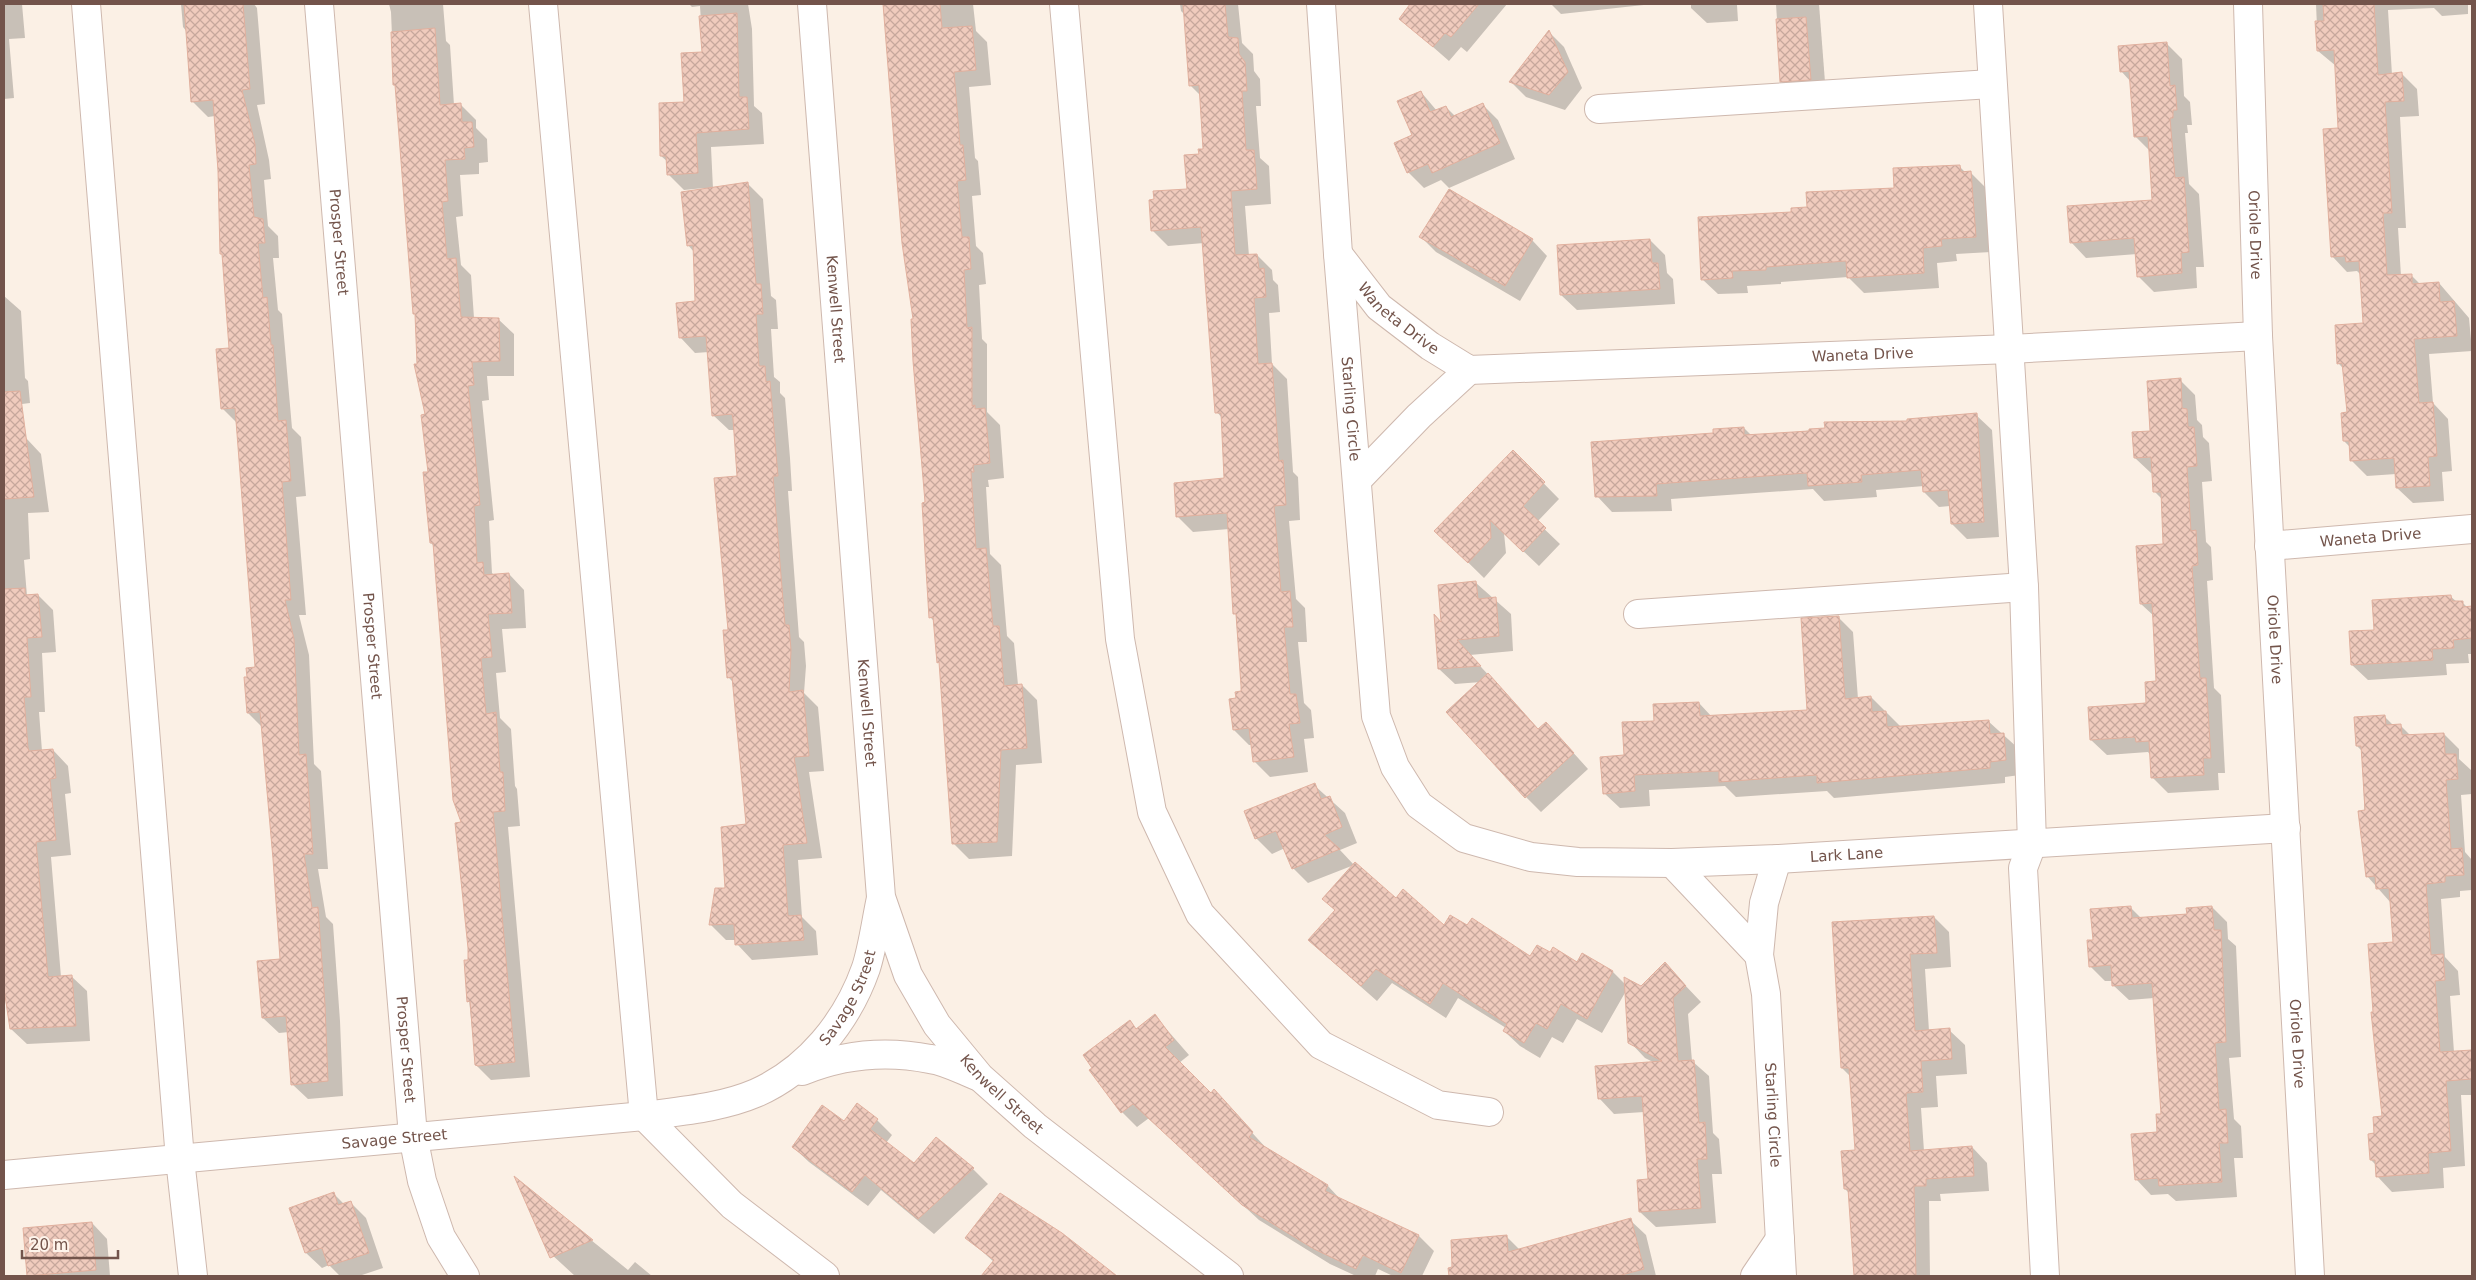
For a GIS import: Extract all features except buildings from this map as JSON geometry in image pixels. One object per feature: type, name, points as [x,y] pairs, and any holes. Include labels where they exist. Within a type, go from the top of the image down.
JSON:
[{"type":"street","points":[[86,4],[180,1159],[193,1276]]},
{"type":"street","name":"Prosper Street","points":[[319,4],[413,1136],[422,1181],[440,1237],[465,1276]]},
{"type":"street","points":[[543,4],[644,1116],[732,1205],[825,1276]]},
{"type":"street","name":"Kenwell Street","points":[[812,4],[882,897],[908,975],[937,1026],[980,1077],[1034,1126],[1229,1276]]},
{"type":"street","points":[[1064,4],[1120,639],[1152,812],[1200,914],[1321,1045],[1438,1105],[1488,1112]]},
{"type":"street","name":"Starling Circle","points":[[1321,4],[1338,254],[1376,716],[1395,767],[1419,805]]},
{"type":"street","points":[[1988,4],[2024,587],[2032,844],[2023,868],[2045,1276]]},
{"type":"street","name":"Oriole Drive","points":[[2248,4],[2258,336],[2310,1276]]},
{"type":"street","points":[[1599,109],[1992,84]]},
{"type":"street","name":"Waneta Drive","points":[[1338,254],[1379,307],[1430,346],[1469,370],[2010,349],[2258,336]]},
{"type":"street","points":[[1358,480],[1418,416],[1469,370]]},
{"type":"street","name":"Waneta Drive","points":[[2269,546],[2472,529]]},
{"type":"street","points":[[1638,614],[2024,587]]},
{"type":"street","name":"Lark Lane","points":[[1419,805],[1464,838],[1531,857],[1578,862],[1672,863],[1777,859],[2286,828]]},
{"type":"street","name":"Starling Circle","points":[[1777,859],[1764,903],[1758,955],[1766,994],[1782,1276]]},
{"type":"street","points":[[1672,863],[1758,955]]},
{"type":"street","name":"Savage Street","points":[[782,1079],[822,1046],[852,1002],[866,967],[882,897]]},
{"type":"street","name":"Savage Street","points":[[4,1175],[644,1116],[699,1108],[754,1094],[782,1079],[830,1060],[881,1053],[932,1059],[980,1077]]},
{"type":"street","points":[[1755,1276],[1780,1239]]}]
